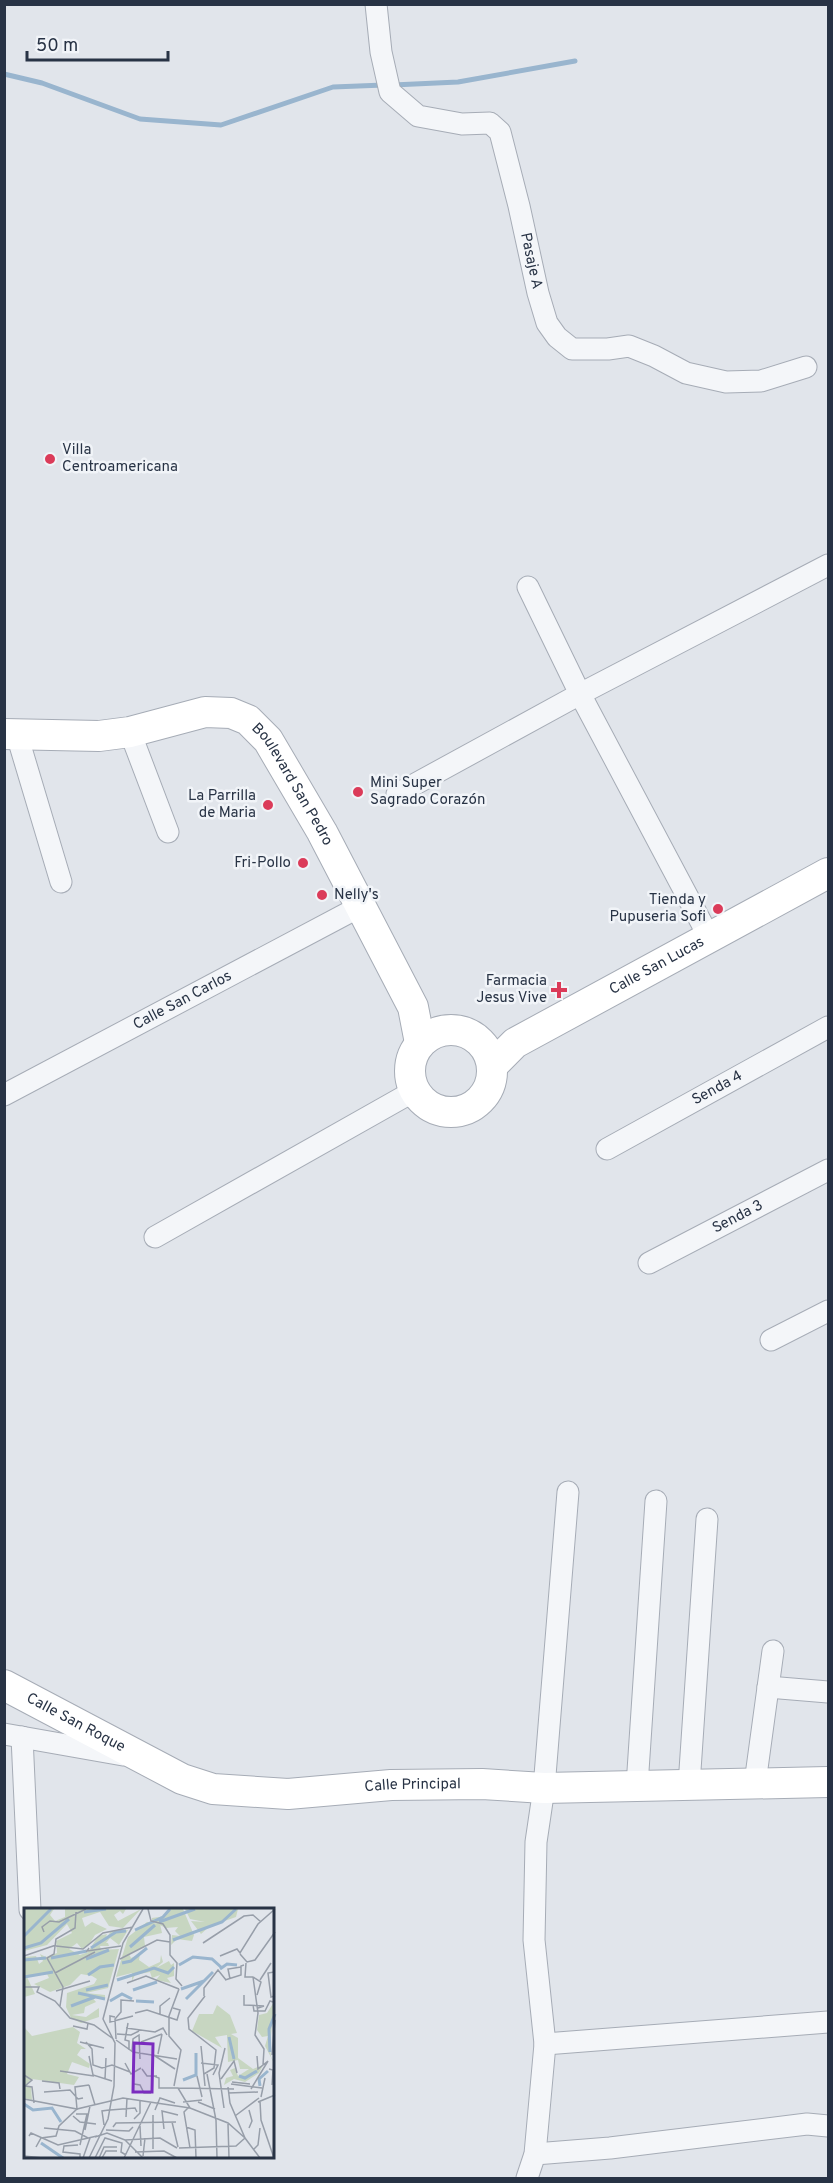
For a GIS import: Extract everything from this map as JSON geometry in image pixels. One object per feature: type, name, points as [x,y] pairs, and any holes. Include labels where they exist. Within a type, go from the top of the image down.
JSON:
[{"type":"street","name":"Pasaje A","points":[[376,4],[381,52],[388,84],[418,116],[462,124],[490,123],[500,132],[538,294],[547,323],[557,337],[572,349],[608,349],[629,346],[686,373],[726,382],[761,381],[806,367]]},
{"type":"street","points":[[397,794],[580,694],[828,565]]},
{"type":"street","points":[[528,587],[580,694],[709,937]]},
{"type":"street","name":"Boulevard San Pedro","points":[[11,735],[99,736],[130,732],[205,712],[231,713],[248,720],[268,740],[285,766],[361,906],[413,1007],[420,1043]]},
{"type":"street","points":[[130,732],[168,832]]},
{"type":"street","points":[[11,735],[61,882]]},
{"type":"street","name":"Calle San Lucas","points":[[492,1066],[515,1043],[828,873]]},
{"type":"street","name":"Calle San Carlos","points":[[4,1095],[361,906]]},
{"type":"street","points":[[413,1007],[449,1030]]},
{"type":"street","name":"Senda 4","points":[[607,1149],[828,1027]]},
{"type":"street","points":[[478,1039],[488,1051],[492,1066],[491,1082],[484,1097],[471,1107],[455,1112],[439,1111],[425,1103],[414,1091],[410,1075],[411,1058],[420,1043],[433,1034],[449,1030],[464,1032],[478,1039],[515,1043]]},
{"type":"street","points":[[155,1237],[414,1091]]},
{"type":"street","name":"Senda 3","points":[[649,1263],[828,1170]]},
{"type":"street","points":[[771,1340],[828,1311]]},
{"type":"street","points":[[526,2178],[535,2154],[545,2044],[534,1940],[536,1842],[544,1788],[568,1492]]},
{"type":"street","points":[[637,1786],[656,1501]]},
{"type":"street","points":[[688,1785],[707,1519]]},
{"type":"street","points":[[755,1783],[773,1651]]},
{"type":"street","name":"Calle San Roque","points":[[4,1685],[147,1759]]},
{"type":"street","points":[[768,1687],[828,1692]]},
{"type":"street","points":[[13,1736],[30,1908]]},
{"type":"street","name":"Calle Principal","points":[[13,1736],[147,1759],[182,1779],[213,1789],[288,1794],[391,1785],[482,1784],[544,1788],[828,1782]]},
{"type":"street","points":[[545,2044],[828,2022]]},
{"type":"street","points":[[535,2154],[610,2148],[807,2124],[828,2126]]},
{"type":"waterway","points":[[393,85],[458,82],[575,61]]},
{"type":"waterway","points":[[4,74],[42,83],[140,119],[221,125],[333,87],[384,85]]},
{"type":"place","name":"Villa Centroamericana","points":[[50,459]]},
{"type":"place","name":"Mini Super Sagrado Corazón","points":[[358,792]]},
{"type":"place","name":"La Parrilla de Maria","points":[[268,805]]},
{"type":"place","name":"Fri-Pollo","points":[[303,863]]},
{"type":"place","name":"Nelly's","points":[[322,895]]},
{"type":"place","name":"Tienda y Pupuseria Sofi","points":[[718,909]]},
{"type":"place","name":"Farmacia Jesus Vive","points":[[559,990]]}]
